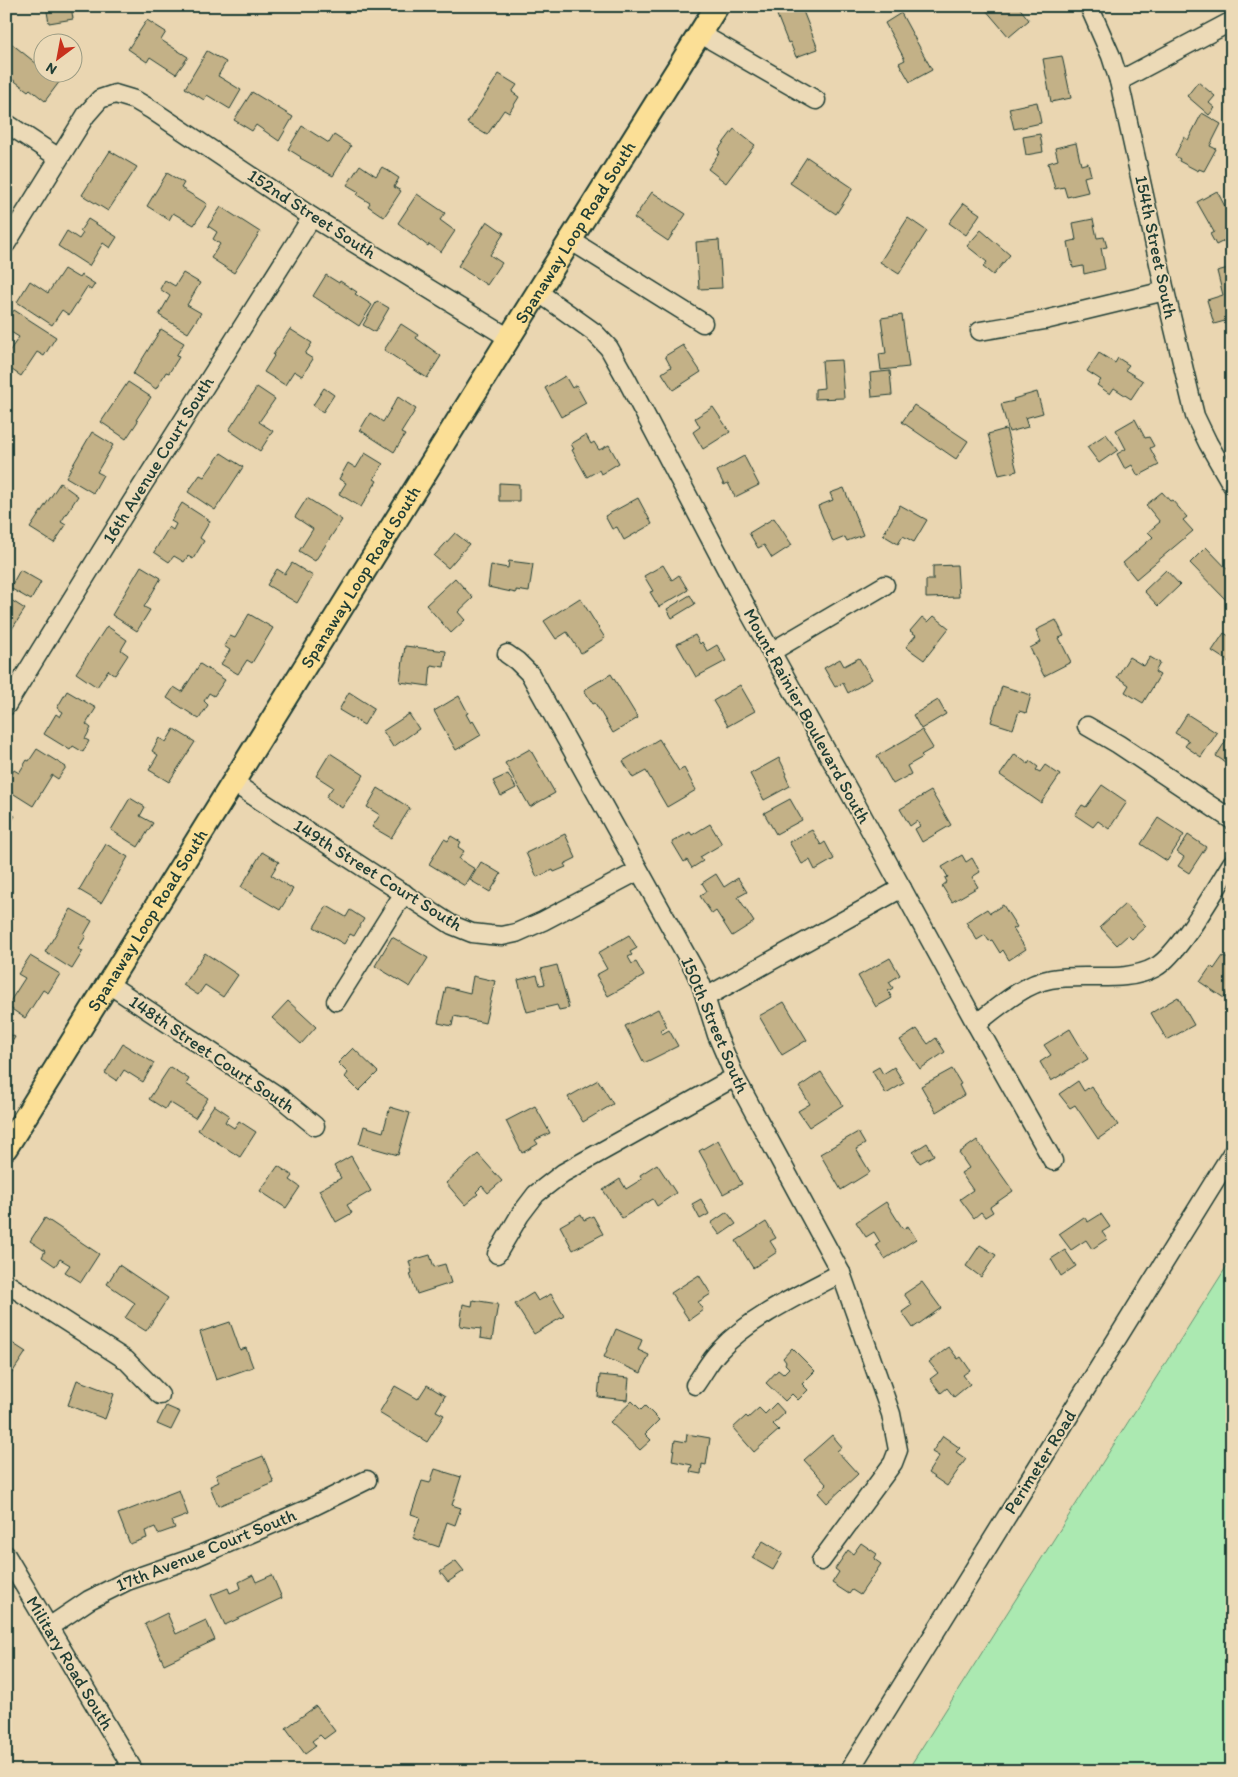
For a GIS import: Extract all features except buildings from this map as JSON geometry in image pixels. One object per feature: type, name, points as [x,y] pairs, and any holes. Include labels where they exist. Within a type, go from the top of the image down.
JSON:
[{"type":"main road","name":"Spanaway Loop Road South","points":[[6,1148],[232,782],[717,6]]},
{"type":"street","name":"154th Street South","points":[[1088,6],[1111,56],[1120,81],[1165,291],[1195,416],[1232,485]]},
{"type":"street","points":[[1120,81],[1232,21]]},
{"type":"street","points":[[700,34],[816,100]]},
{"type":"street","name":"152nd Street South","points":[[59,158],[86,115],[100,99],[114,94],[123,95],[152,110],[312,217],[509,338]]},
{"type":"street","points":[[6,123],[59,158],[6,244]]},
{"type":"street","name":"16th Avenue Court South","points":[[6,706],[312,217]]},
{"type":"street","points":[[570,240],[703,324]]},
{"type":"street","points":[[980,331],[1045,320],[1165,291]]},
{"type":"street","name":"Mount Rainier Boulevard South","points":[[538,292],[594,332],[608,348],[627,380],[771,652],[1053,1160]]},
{"type":"street","points":[[771,652],[885,585]]},
{"type":"street","name":"150th Street South","points":[[506,654],[518,661],[530,674],[702,984],[718,1035],[735,1078],[841,1273],[891,1414],[898,1450],[893,1462],[821,1561]]},
{"type":"street","points":[[1087,726],[1232,820]]},
{"type":"street","name":"149th Street Court South","points":[[232,782],[461,930],[472,933],[502,936],[516,933],[543,921],[638,871]]},
{"type":"street","points":[[976,1024],[1022,991],[1049,979],[1126,976],[1156,967],[1167,958],[1188,931],[1232,862]]},
{"type":"street","points":[[706,997],[902,888]]},
{"type":"street","points":[[336,1000],[404,894]]},
{"type":"street","name":"148th Street Court South","points":[[107,983],[281,1098],[315,1126]]},
{"type":"street","points":[[497,1254],[520,1215],[536,1194],[563,1173],[735,1078]]},
{"type":"street","name":"Perimeter Road","points":[[849,1771],[1232,1153]]},
{"type":"street","points":[[695,1385],[719,1350],[737,1335],[760,1318],[841,1273]]},
{"type":"street","points":[[6,1283],[126,1360],[160,1395]]},
{"type":"street","name":"17th Avenue Court South","points":[[49,1627],[89,1600],[127,1581],[193,1558],[310,1508],[367,1480]]},
{"type":"street","name":"Military Road South","points":[[6,1555],[134,1771]]},
{"type":"green space","points":[[1232,1258],[1232,1771],[907,1771]]}]
